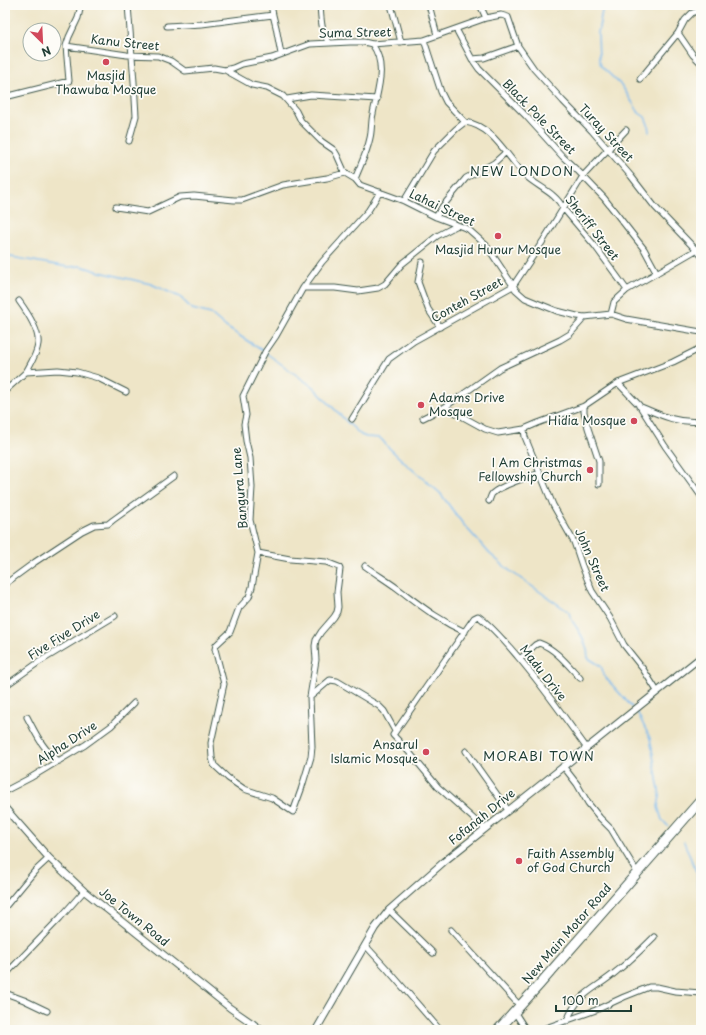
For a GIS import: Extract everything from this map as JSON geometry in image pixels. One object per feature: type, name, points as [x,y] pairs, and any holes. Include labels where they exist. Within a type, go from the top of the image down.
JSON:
[{"type":"highway","name":"New Main Motor Road","points":[[498,1030],[701,800]]},
{"type":"highway","name":"New Main Motor Road","points":[[504,1030],[701,808]]},
{"type":"street","points":[[5,97],[69,81],[66,46],[78,18],[81,5]]},
{"type":"street","points":[[128,5],[136,116],[129,141]]},
{"type":"street","points":[[271,5],[281,54]]},
{"type":"street","points":[[320,5],[324,33],[329,42]]},
{"type":"street","points":[[391,5],[401,42]]},
{"type":"street","points":[[429,5],[437,35]]},
{"type":"street","points":[[480,5],[486,18]]},
{"type":"street","points":[[640,79],[678,33],[685,20],[692,14],[701,10]]},
{"type":"street","points":[[167,26],[202,24],[273,15]]},
{"type":"street","name":"Suma Street","points":[[272,58],[310,44],[329,42],[364,42],[372,44],[424,40],[486,18],[501,15],[508,17]]},
{"type":"street","name":"Turay Street","points":[[508,17],[518,46],[534,69],[624,167],[655,207],[701,255]]},
{"type":"street","name":"Black Pole Street","points":[[456,29],[472,59],[488,79],[533,123],[563,157],[604,198],[644,248],[657,273]]},
{"type":"street","points":[[678,33],[701,63]]},
{"type":"street","points":[[404,201],[434,151],[456,129],[466,122],[446,102],[441,92],[424,40]]},
{"type":"street","points":[[225,70],[252,84],[267,88],[284,96],[296,111],[301,121],[338,155],[345,173],[355,179],[367,152],[373,113],[380,83],[380,67],[376,50],[372,44]]},
{"type":"street","name":"Kanu Street","points":[[66,46],[127,55],[158,56],[171,61],[185,71],[214,68],[225,70],[254,61],[272,58]]},
{"type":"street","points":[[472,59],[484,58],[518,46]]},
{"type":"street","points":[[287,99],[311,95],[377,99]]},
{"type":"street","name":"Sheriff Street","points":[[466,122],[472,123],[486,131],[526,175],[560,201],[563,208],[595,246],[627,290]]},
{"type":"street","name":"Conteh Street","points":[[352,419],[389,359],[414,341],[513,286],[583,176],[626,130]]},
{"type":"street","points":[[436,217],[442,207],[466,178],[494,163],[506,152]]},
{"type":"street","points":[[116,207],[148,212],[180,197],[194,196],[242,200],[283,185],[327,178],[345,173]]},
{"type":"street","name":"Lahai Street","points":[[355,179],[360,185],[404,201],[456,226],[468,229],[486,245],[513,286],[525,298],[557,311],[585,317],[611,314],[626,319],[701,332]]},
{"type":"street","name":"Bangura Lane","points":[[310,696],[311,757],[293,812],[272,798],[244,789],[214,765],[211,744],[224,684],[215,648],[216,645],[230,632],[239,608],[249,597],[258,553],[250,520],[252,487],[244,424],[246,415],[242,396],[265,352],[276,336],[303,288],[322,262],[368,211],[380,192]]},
{"type":"street","points":[[303,288],[335,288],[358,291],[378,288],[385,284],[402,264],[437,236],[456,226]]},
{"type":"street","points":[[611,314],[614,302],[627,290],[701,246]]},
{"type":"street","points":[[422,262],[418,282],[428,309],[440,327]]},
{"type":"street","points":[[5,391],[26,372],[34,357],[38,343],[37,333],[29,315],[20,301]]},
{"type":"street","points":[[423,418],[445,406],[500,368],[570,334],[585,317]]},
{"type":"street","points":[[445,406],[485,429],[498,433],[524,429],[584,406],[618,383],[673,362],[701,348]]},
{"type":"street","points":[[26,372],[58,370],[77,372],[98,378],[126,392]]},
{"type":"street","points":[[618,383],[639,405],[665,446],[701,496]]},
{"type":"street","points":[[639,405],[679,422],[690,423],[701,421]]},
{"type":"street","points":[[584,406],[588,428],[599,461],[599,484]]},
{"type":"street","name":"John Street","points":[[524,429],[525,437],[553,505],[574,542],[592,591],[610,618],[624,645],[644,669],[657,691]]},
{"type":"street","points":[[489,501],[493,493],[522,479],[540,473]]},
{"type":"street","points":[[5,584],[82,531],[94,525],[108,524],[174,476]]},
{"type":"street","points":[[258,553],[290,559],[326,562],[339,567],[340,569],[337,592],[337,612],[316,640],[315,669],[310,696]]},
{"type":"street","points":[[365,566],[446,624],[465,632],[393,735],[438,787],[485,829]]},
{"type":"street","name":"Five Five Drive","points":[[5,686],[39,662],[114,616]]},
{"type":"street","name":"Madu Drive","points":[[465,632],[474,618],[478,616],[484,620],[505,641],[540,683],[586,747]]},
{"type":"street","points":[[520,659],[539,643],[546,646],[562,659],[580,678]]},
{"type":"street","name":"Fofanah Drive","points":[[316,1030],[375,928],[389,910],[428,875],[508,810],[701,657]]},
{"type":"street","points":[[310,696],[330,680],[337,681],[379,706],[384,711],[395,731]]},
{"type":"street","name":"Alpha Drive","points":[[5,791],[19,785],[85,745],[111,726],[134,703]]},
{"type":"street","points":[[27,717],[42,743],[54,758],[59,761]]},
{"type":"street","points":[[466,751],[508,810]]},
{"type":"street","points":[[563,766],[577,784],[592,808],[612,829],[637,872]]},
{"type":"street","name":"Joe Town Road","points":[[5,808],[49,858],[84,891],[184,972],[212,992],[230,1008],[262,1030]]},
{"type":"street","points":[[5,907],[34,872],[49,858]]},
{"type":"street","points":[[5,975],[84,891]]},
{"type":"street","points":[[389,910],[433,953]]},
{"type":"street","points":[[451,930],[520,1006]]},
{"type":"street","points":[[567,1021],[571,1011],[580,999],[616,972],[654,937]]},
{"type":"street","points":[[365,946],[440,1030]]},
{"type":"street","points":[[540,1030],[596,1010],[649,987],[701,993]]},
{"type":"street","points":[[5,993],[47,1011]]},
{"type":"street","points":[[517,1016],[526,1030]]},
{"type":"street","points":[[242,1030],[253,1023]]},
{"type":"waterway","points":[[603,5],[598,33],[599,59],[601,66],[622,86],[639,113],[645,117],[649,132]]},
{"type":"waterway","points":[[5,256],[68,267],[81,266],[151,284],[180,297],[192,309],[211,314],[226,327],[263,351]]},
{"type":"waterway","points":[[266,353],[313,387],[361,435],[380,438],[406,464],[440,493],[463,524],[490,554],[510,571],[569,612],[571,619],[585,642],[588,658],[601,666],[605,677],[632,707]]},
{"type":"waterway","points":[[637,712],[650,738],[660,796],[658,807],[662,820],[668,826]]},
{"type":"waterway","points":[[684,842],[697,874],[697,886],[701,893]]},
{"type":"place","name":"Masjid Thawuba Mosque","points":[[106,62]]},
{"type":"place","name":"Masjid Hunur Mosque","points":[[498,236]]},
{"type":"place","name":"Adams Drive Mosque","points":[[421,405]]},
{"type":"place","name":"Hidia Mosque","points":[[634,421]]},
{"type":"place","name":"I Am Christmas Fellowship Church","points":[[590,470]]},
{"type":"place","name":"Ansarul Islamic Mosque","points":[[426,752]]},
{"type":"place","name":"Faith Assembly of God Church","points":[[519,861]]},
{"type":"district","name":"NEW LONDON","points":[[522,171]]},
{"type":"district","name":"MORABI TOWN","points":[[539,756]]}]
